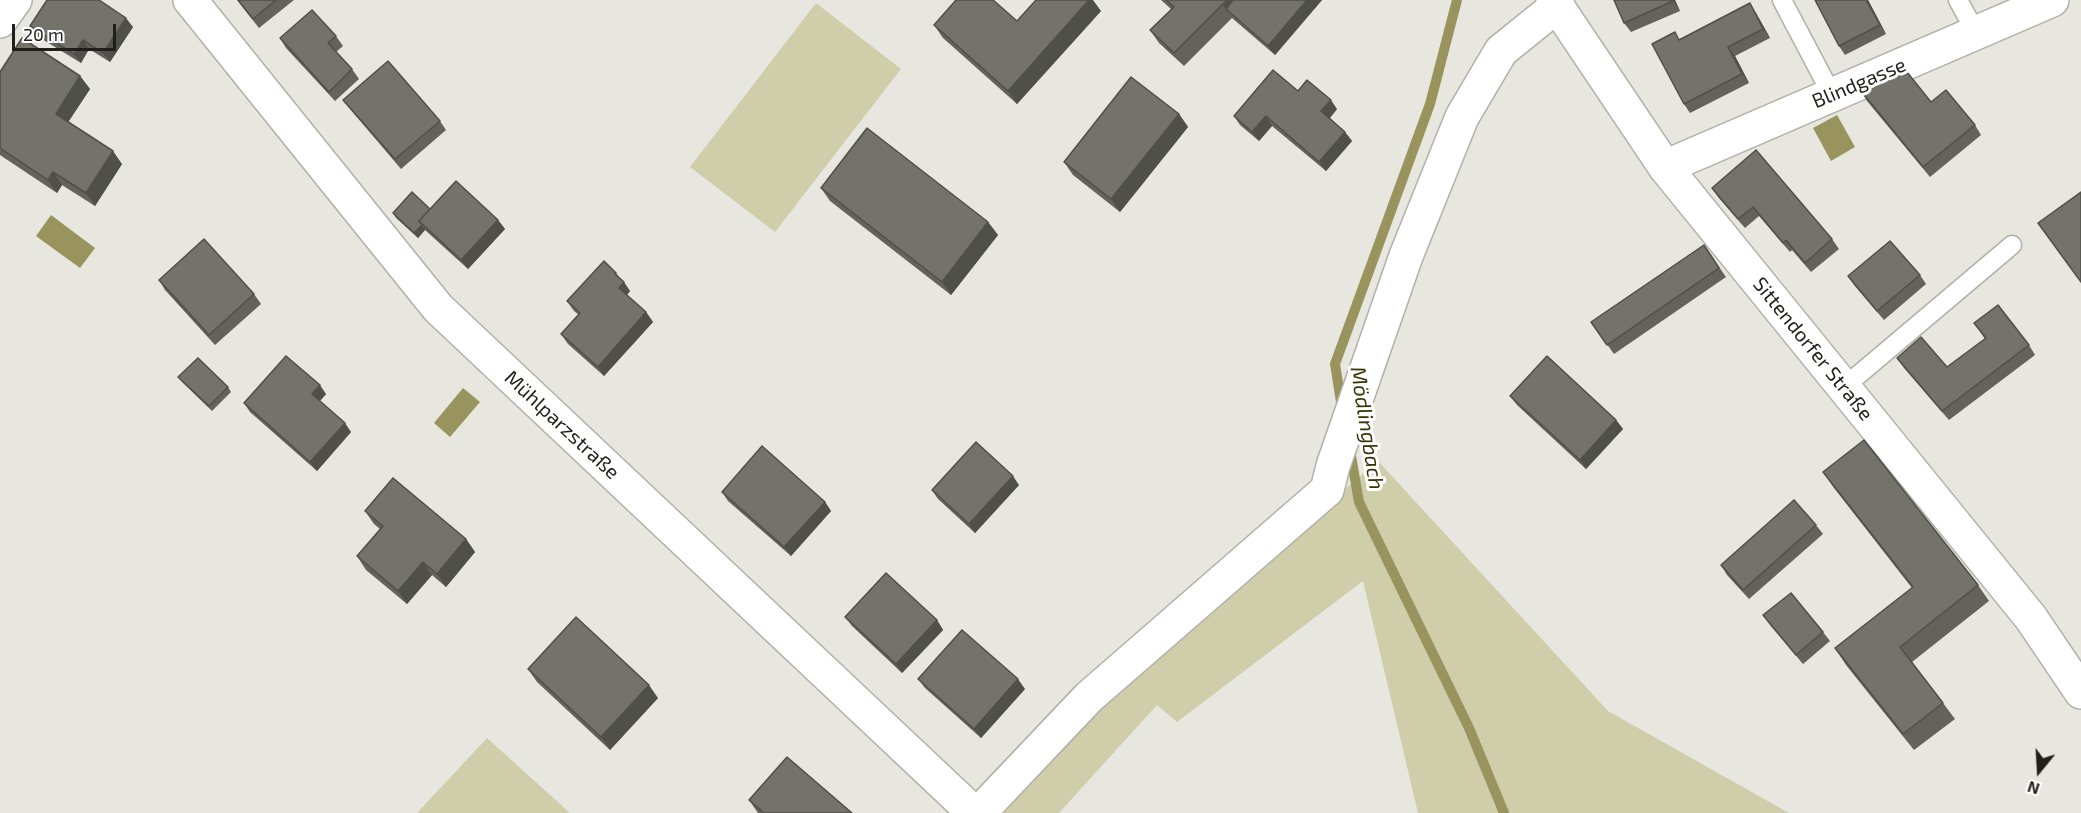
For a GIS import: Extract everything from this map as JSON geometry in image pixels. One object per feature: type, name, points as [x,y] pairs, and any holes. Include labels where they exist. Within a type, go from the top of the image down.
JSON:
[{"type":"street","points":[[0,21],[15,0]]},
{"type":"street","name":"Mühlparzstraße","points":[[190,0],[438,308],[974,813]]},
{"type":"street","name":"Blindgasse","points":[[1665,167],[2052,0]]},
{"type":"street","points":[[979,813],[1089,697],[1327,490],[1333,466],[1406,256],[1462,117],[1501,51],[1555,3]]},
{"type":"street","name":"Sittendorfer Straße","points":[[1555,3],[1665,167],[2031,618],[2081,692]]},
{"type":"lane","points":[[1782,0],[1832,95]]},
{"type":"lane","points":[[1958,0],[1976,33]]},
{"type":"lane","points":[[1844,387],[2012,245]]},
{"type":"shaded area","points":[[816,3],[901,69],[775,232],[690,167]]},
{"type":"shaded area","points":[[1837,115],[1855,147],[1831,161],[1813,128]]},
{"type":"shaded area","points":[[51,215],[95,248],[80,268],[36,236]]},
{"type":"shaded area","points":[[463,388],[480,402],[450,437],[434,423]]},
{"type":"shaded area","points":[[1378,461],[1608,711],[1789,813],[1418,813],[1363,581],[1177,722],[1157,705],[1059,813],[995,813],[1129,672]]},
{"type":"shaded area","points":[[487,738],[570,813],[417,813]]},
{"type":"building","points":[[47,0],[99,0],[126,18],[103,53],[83,40],[74,54],[30,26]]},
{"type":"building","points":[[238,0],[276,0],[253,19]]},
{"type":"building","points":[[956,0],[993,0],[1017,21],[1036,0],[1089,0],[1008,91],[934,25]]},
{"type":"building","points":[[1166,0],[1227,0],[1174,53],[1150,30],[1174,7]]},
{"type":"building","points":[[1233,0],[1307,0],[1268,46],[1226,9]]},
{"type":"building","points":[[1614,0],[1673,0],[1673,1],[1624,23]]},
{"type":"building","points":[[1815,0],[1866,0],[1880,25],[1839,46]]},
{"type":"building","points":[[1750,3],[1763,29],[1728,47],[1742,74],[1684,104],[1652,44],[1675,32],[1679,40]]},
{"type":"building","points":[[312,10],[336,36],[328,43],[352,69],[329,92],[280,38]]},
{"type":"building","points":[[22,38],[80,76],[56,114],[113,151],[86,193],[53,172],[48,180],[0,148],[0,72]]},
{"type":"building","points":[[388,61],[440,121],[395,159],[343,100]]},
{"type":"building","points":[[1273,70],[1298,91],[1307,80],[1331,100],[1321,111],[1345,132],[1319,162],[1266,116],[1252,132],[1234,116]]},
{"type":"building","points":[[1907,72],[1931,102],[1946,90],[1975,125],[1923,167],[1861,91]]},
{"type":"building","points":[[1131,77],[1179,114],[1111,199],[1064,162]]},
{"type":"building","points":[[867,128],[988,222],[942,282],[821,188]]},
{"type":"building","points":[[1756,150],[1832,239],[1805,263],[1786,240],[1783,243],[1753,207],[1738,219],[1712,188]]},
{"type":"building","points":[[456,181],[498,220],[461,260],[419,221]]},
{"type":"building","points":[[412,192],[430,209],[419,221],[422,225],[414,233],[393,213]]},
{"type":"building","points":[[2081,192],[2081,282],[2038,223]]},
{"type":"building","points":[[204,239],[254,294],[209,335],[159,280]]},
{"type":"building","points":[[1890,241],[1920,275],[1877,311],[1848,276]]},
{"type":"building","points":[[1704,245],[1719,268],[1607,345],[1591,322]]},
{"type":"building","points":[[604,261],[624,282],[619,288],[646,312],[598,367],[561,334],[580,313],[567,301]]},
{"type":"building","points":[[1998,305],[2029,345],[1942,411],[1897,358],[1921,337],[1947,367],[1986,338],[1974,323]]},
{"type":"building","points":[[286,356],[320,385],[312,394],[345,423],[310,462],[244,403]]},
{"type":"building","points":[[1547,356],[1616,420],[1580,460],[1510,396]]},
{"type":"building","points":[[198,358],[228,387],[209,406],[178,377]]},
{"type":"building","points":[[1864,440],[1978,585],[1900,647],[1943,703],[1903,734],[1835,648],[1913,587],[1823,472]]},
{"type":"building","points":[[976,442],[1013,476],[969,524],[932,490]]},
{"type":"building","points":[[762,446],[825,502],[784,547],[722,492]]},
{"type":"building","points":[[393,478],[466,539],[437,574],[423,562],[398,591],[357,556],[383,526],[365,511]]},
{"type":"building","points":[[1794,500],[1816,525],[1743,590],[1721,565]]},
{"type":"building","points":[[886,573],[937,620],[896,664],[845,617]]},
{"type":"building","points":[[1791,593],[1823,632],[1796,655],[1763,615]]},
{"type":"building","points":[[576,617],[649,685],[601,737],[528,669]]},
{"type":"building","points":[[962,630],[1018,679],[974,729],[918,679]]},
{"type":"building","points":[[787,757],[852,813],[764,813],[749,800]]},
{"type":"waterway","name":"Mödlingbach","points":[[1342,408],[1335,364],[1430,104],[1457,0]]},
{"type":"waterway","name":"Mödlingbach","points":[[1350,450],[1359,502],[1469,728],[1504,813]]}]
